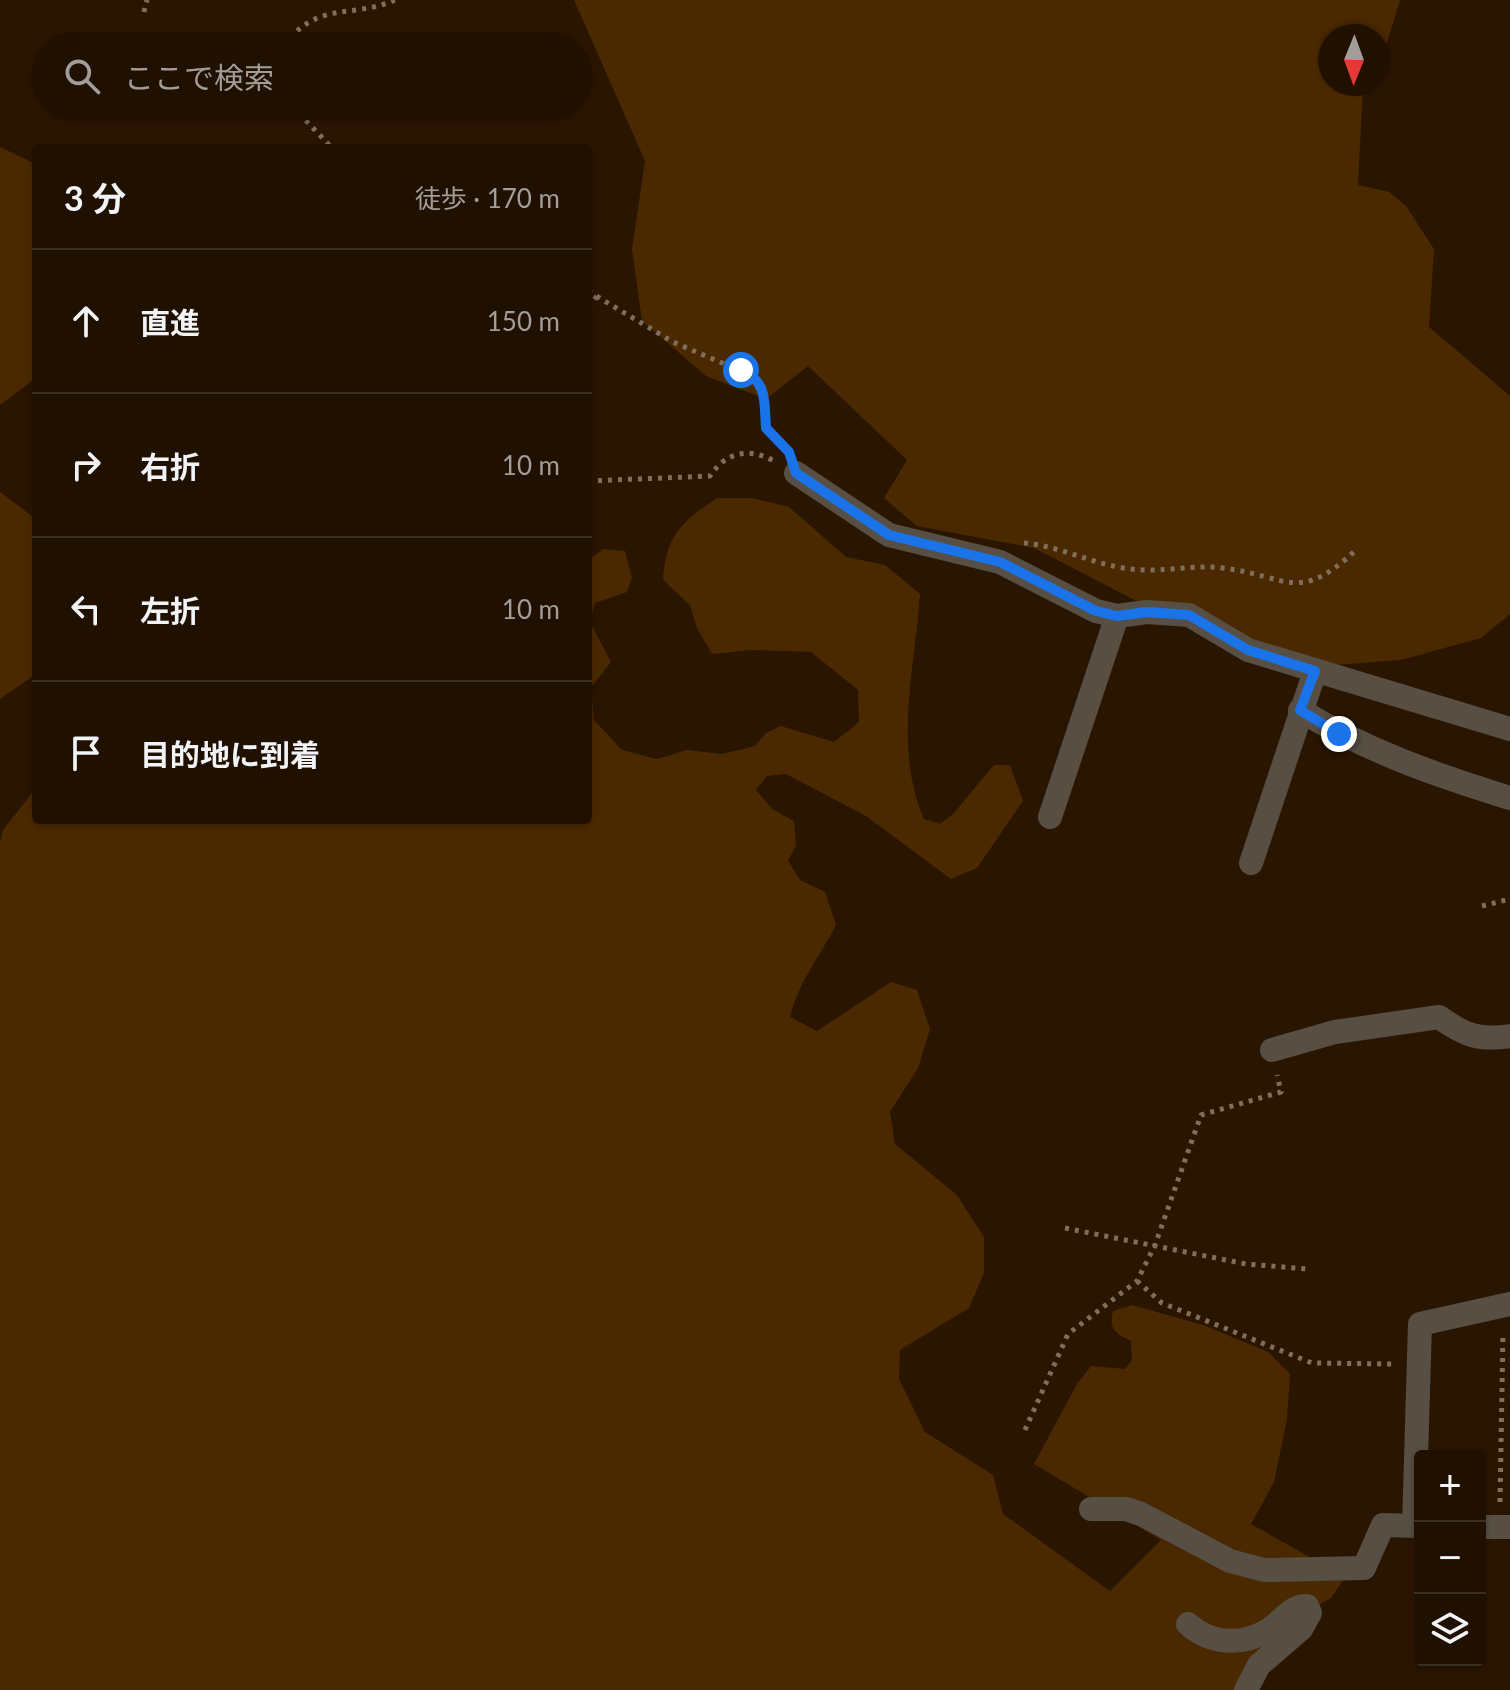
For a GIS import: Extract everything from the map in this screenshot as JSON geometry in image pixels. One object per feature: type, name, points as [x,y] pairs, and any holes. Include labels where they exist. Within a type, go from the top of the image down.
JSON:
[{"type":"street","points":[[796,473],[889,535],[1000,562],[1096,611],[1117,616],[1147,612],[1189,615],[1248,650],[1510,729]]},
{"type":"street","points":[[1050,817],[1117,616]]},
{"type":"street","points":[[1251,863],[1315,671]]},
{"type":"street","points":[[1300,710],[1339,734],[1421,771],[1510,798]]},
{"type":"street","points":[[1272,1050],[1335,1032],[1439,1017],[1465,1036],[1489,1040],[1510,1036]]},
{"type":"street","points":[[1417,1522],[1420,1324],[1507,1305]]},
{"type":"street","points":[[1091,1509],[1126,1509],[1141,1514],[1230,1561],[1264,1570],[1364,1568],[1383,1525],[1414,1526]]},
{"type":"street","points":[[1188,1624],[1207,1638],[1236,1641],[1268,1630],[1293,1609],[1307,1606],[1310,1613],[1307,1623],[1259,1665],[1246,1690]]},
{"type":"path","points":[[144,12],[147,0]]},
{"type":"path","points":[[297,32],[309,19],[331,10],[395,0]]},
{"type":"path","points":[[305,120],[328,144]]},
{"type":"path","points":[[592,293],[673,342],[755,377],[763,387],[766,428],[789,452],[796,473]]},
{"type":"path","points":[[592,302],[597,296]]},
{"type":"path","points":[[592,481],[710,476],[721,460],[739,452],[764,456],[796,473]]},
{"type":"path","points":[[1000,562],[1006,550],[1022,542],[1041,544],[1090,563],[1132,570],[1223,568],[1288,584],[1303,583],[1334,571],[1357,549]]},
{"type":"path","points":[[1482,906],[1510,899]]},
{"type":"path","points":[[1025,1430],[1068,1334],[1137,1281],[1155,1245],[1201,1115],[1281,1092],[1272,1050]]},
{"type":"path","points":[[1065,1228],[1246,1264],[1308,1269]]},
{"type":"path","points":[[1137,1281],[1162,1303],[1312,1363],[1417,1365]]},
{"type":"path","points":[[1496,1527],[1507,1305]]},
{"type":"shaded area","points":[[574,0],[1400,0],[1390,33],[1390,24],[1318,24],[1318,96],[1362,96],[1358,185],[1389,192],[1406,206],[1434,249],[1429,327],[1510,396],[1510,614],[1481,638],[1401,660],[1295,668],[1210,639],[1034,548],[917,526],[884,498],[907,460],[808,366],[766,399],[706,376],[642,321],[632,249],[645,161],[592,41],[592,32],[588,32]]},
{"type":"shaded area","points":[[0,147],[32,162],[32,381],[0,405]]},
{"type":"shaded area","points":[[0,492],[32,516],[32,677],[0,699]]},
{"type":"shaded area","points":[[717,498],[752,498],[789,507],[846,557],[885,565],[920,594],[908,736],[915,792],[924,819],[940,824],[953,814],[994,765],[1010,765],[1023,801],[977,868],[951,879],[866,816],[786,774],[767,776],[756,790],[772,809],[794,821],[796,845],[788,861],[800,880],[825,892],[836,925],[804,981],[790,1017],[817,1031],[891,982],[917,990],[930,1029],[918,1068],[890,1112],[895,1144],[957,1195],[984,1237],[984,1273],[969,1308],[900,1350],[899,1379],[925,1432],[993,1475],[1003,1514],[1110,1591],[1161,1540],[1034,1464],[1077,1384],[1091,1366],[1125,1369],[1132,1360],[1131,1341],[1113,1327],[1113,1311],[1132,1305],[1203,1325],[1268,1352],[1290,1374],[1287,1419],[1274,1482],[1251,1524],[1345,1577],[1331,1598],[1289,1622],[1236,1690],[0,1690],[0,843],[3,830],[32,793],[32,824],[592,824],[592,698],[594,720],[622,750],[657,759],[687,750],[722,754],[755,746],[766,733],[781,726],[834,742],[859,722],[858,690],[811,652],[752,650],[712,654],[697,628],[690,605],[663,580],[672,541],[694,515]]},
{"type":"shaded area","points":[[603,549],[625,551],[632,578],[627,592],[595,603],[592,614],[592,557]]},
{"type":"shaded area","points":[[592,626],[611,662],[592,686]]},
{"type":"route","points":[[741,370],[755,377],[763,387],[766,428],[789,452],[796,473],[889,535],[933,543],[1000,562],[1096,611],[1117,616],[1147,612],[1189,615],[1248,650],[1315,671],[1300,710],[1339,734]]}]
